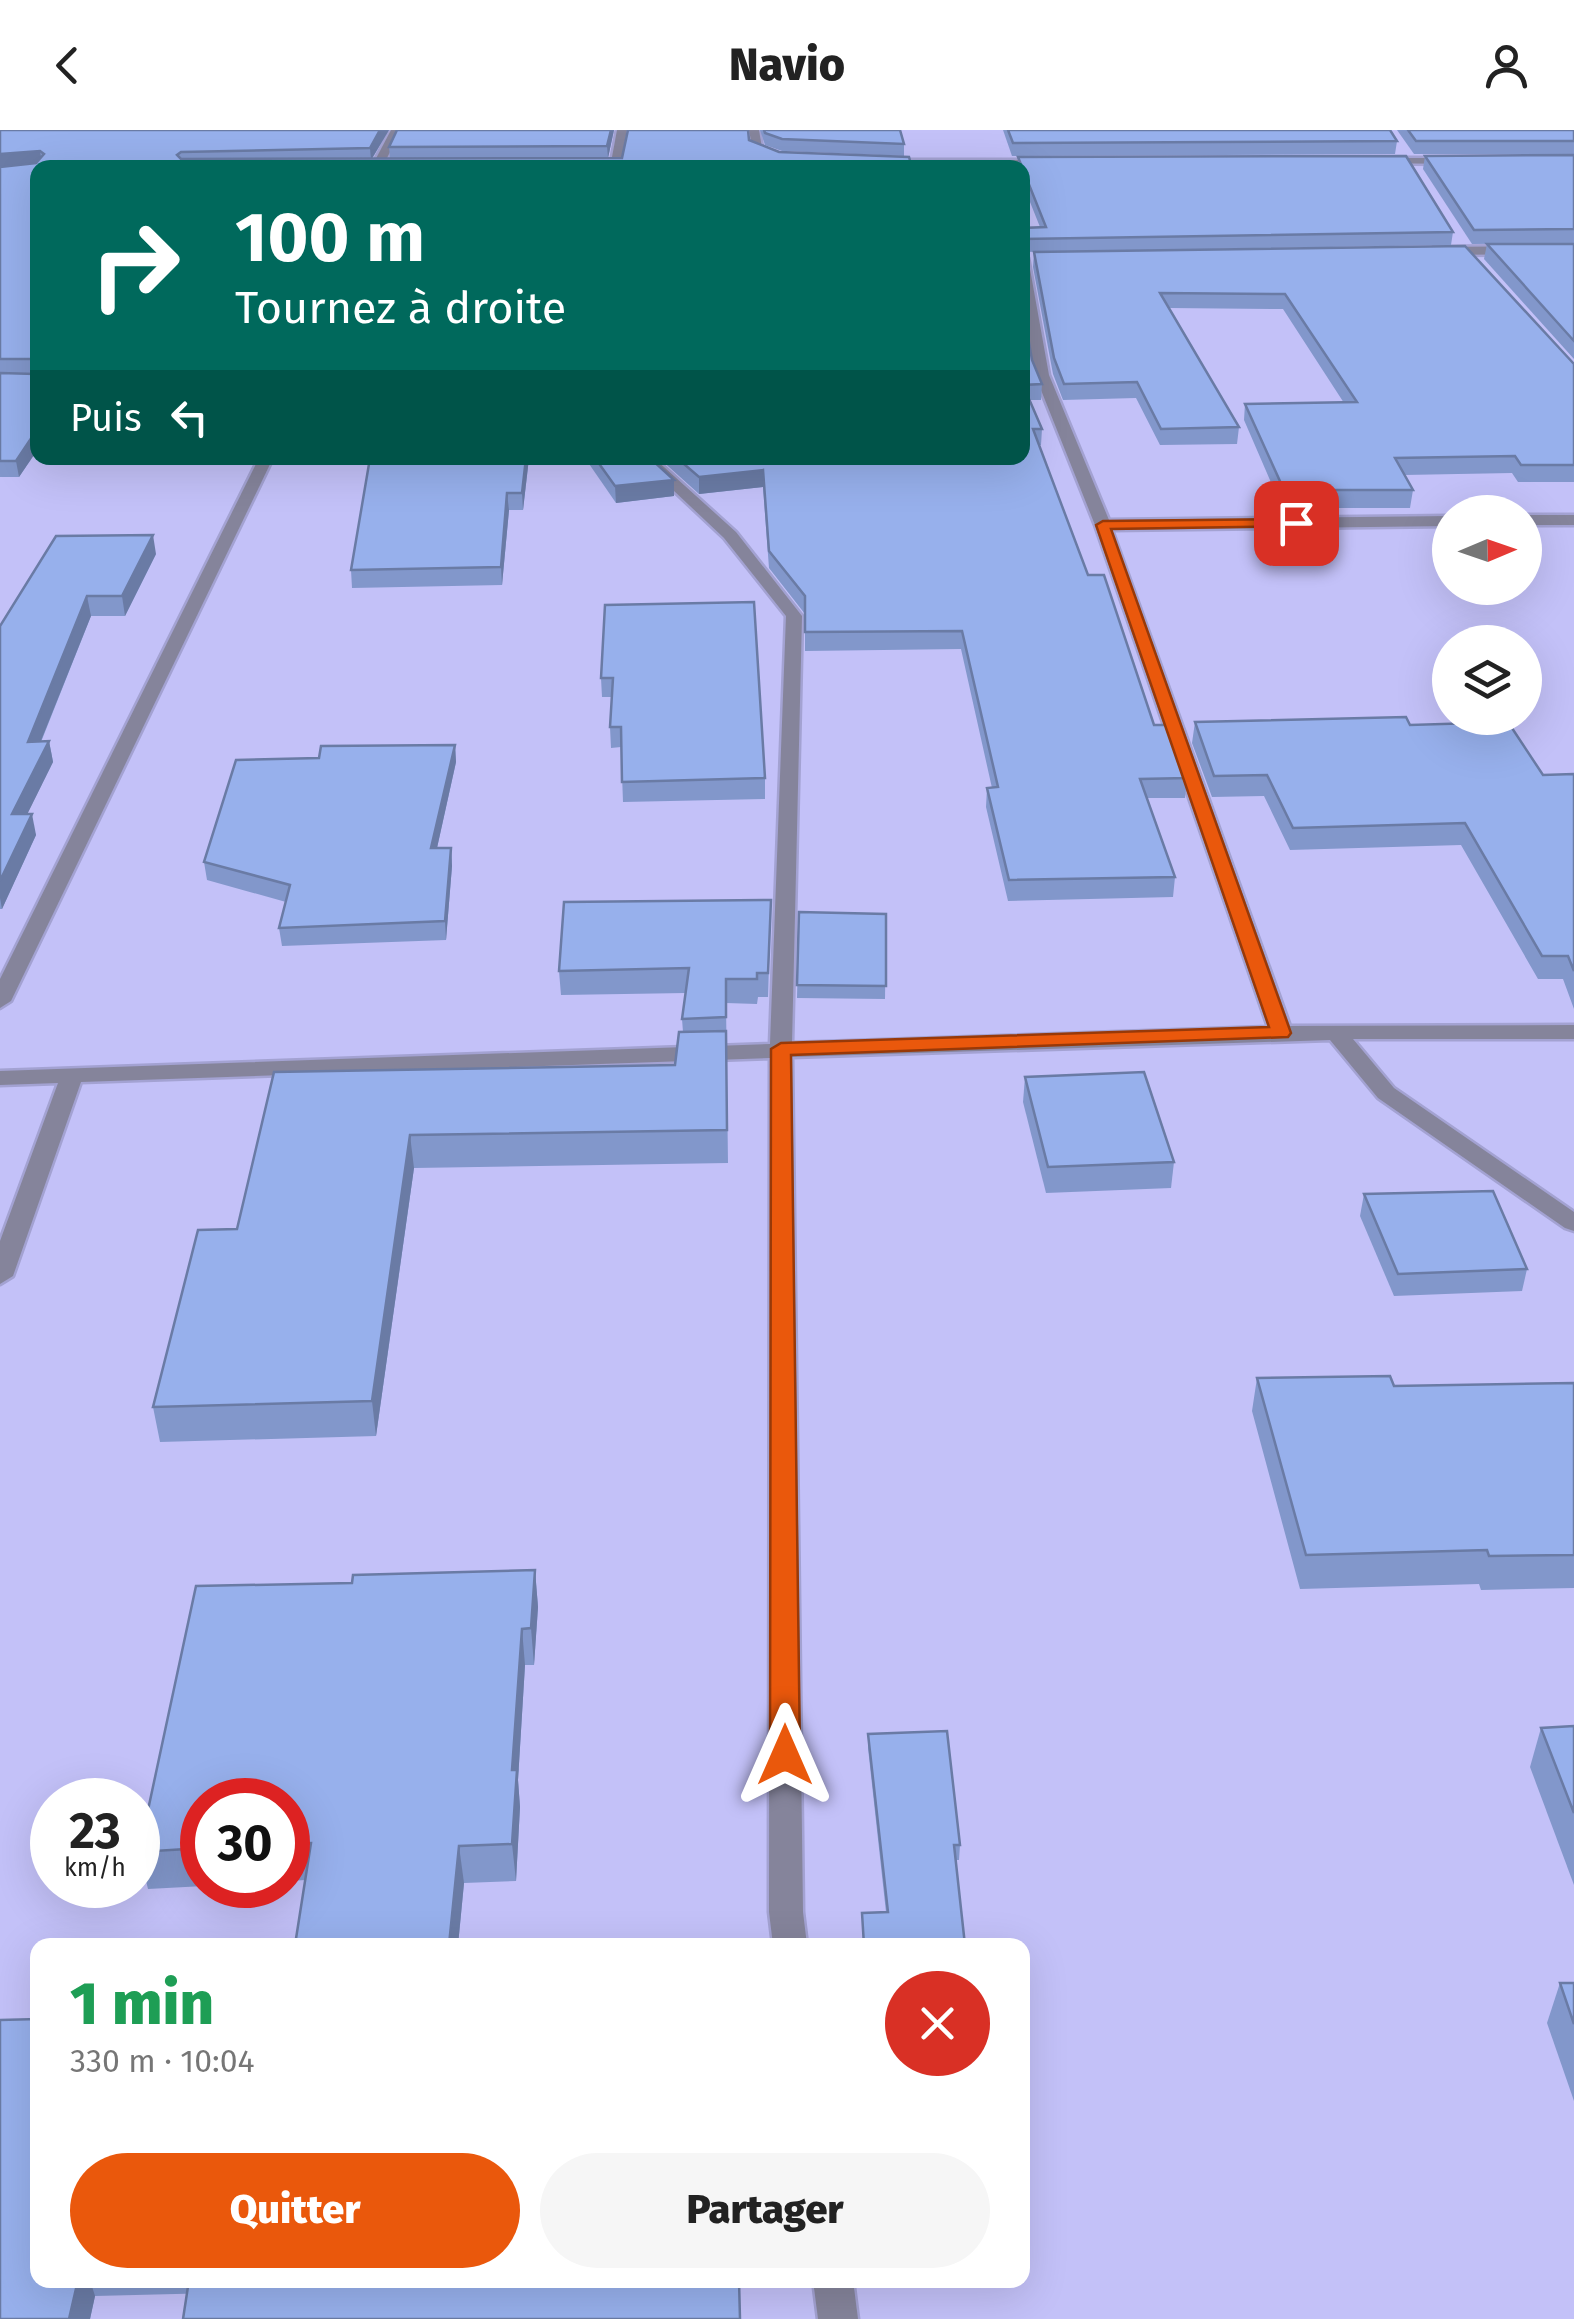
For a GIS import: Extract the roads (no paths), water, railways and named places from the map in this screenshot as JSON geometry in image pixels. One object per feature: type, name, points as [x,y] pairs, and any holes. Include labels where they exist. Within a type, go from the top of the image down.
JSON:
[{"type":"street","points":[[380,160],[396,130]]},
{"type":"street","points":[[617,160],[622,130]]},
{"type":"street","points":[[754,130],[757,150],[794,159]]},
{"type":"street","points":[[1399,145],[1418,175]]},
{"type":"street","points":[[1369,161],[1482,161]]},
{"type":"street","points":[[1030,164],[1071,163]]},
{"type":"street","points":[[1455,235],[1478,264]]},
{"type":"street","points":[[1426,251],[1574,250]]},
{"type":"street","points":[[1030,259],[1044,259]]},
{"type":"street","points":[[1030,298],[1042,375],[1103,525],[1281,1033]]},
{"type":"street","points":[[1030,375],[1042,375]]},
{"type":"street","points":[[0,1001],[263,465]]},
{"type":"street","points":[[654,465],[730,534],[794,616],[781,1049],[789,1938]]},
{"type":"street","points":[[1542,520],[1574,520]]},
{"type":"street","points":[[1103,525],[1432,521]]},
{"type":"street","points":[[1336,1032],[1386,1093],[1574,1223]]},
{"type":"street","points":[[0,1078],[1281,1033],[1574,1032]]},
{"type":"street","points":[[0,1276],[71,1078]]},
{"type":"street","points":[[834,2288],[838,2319]]}]
